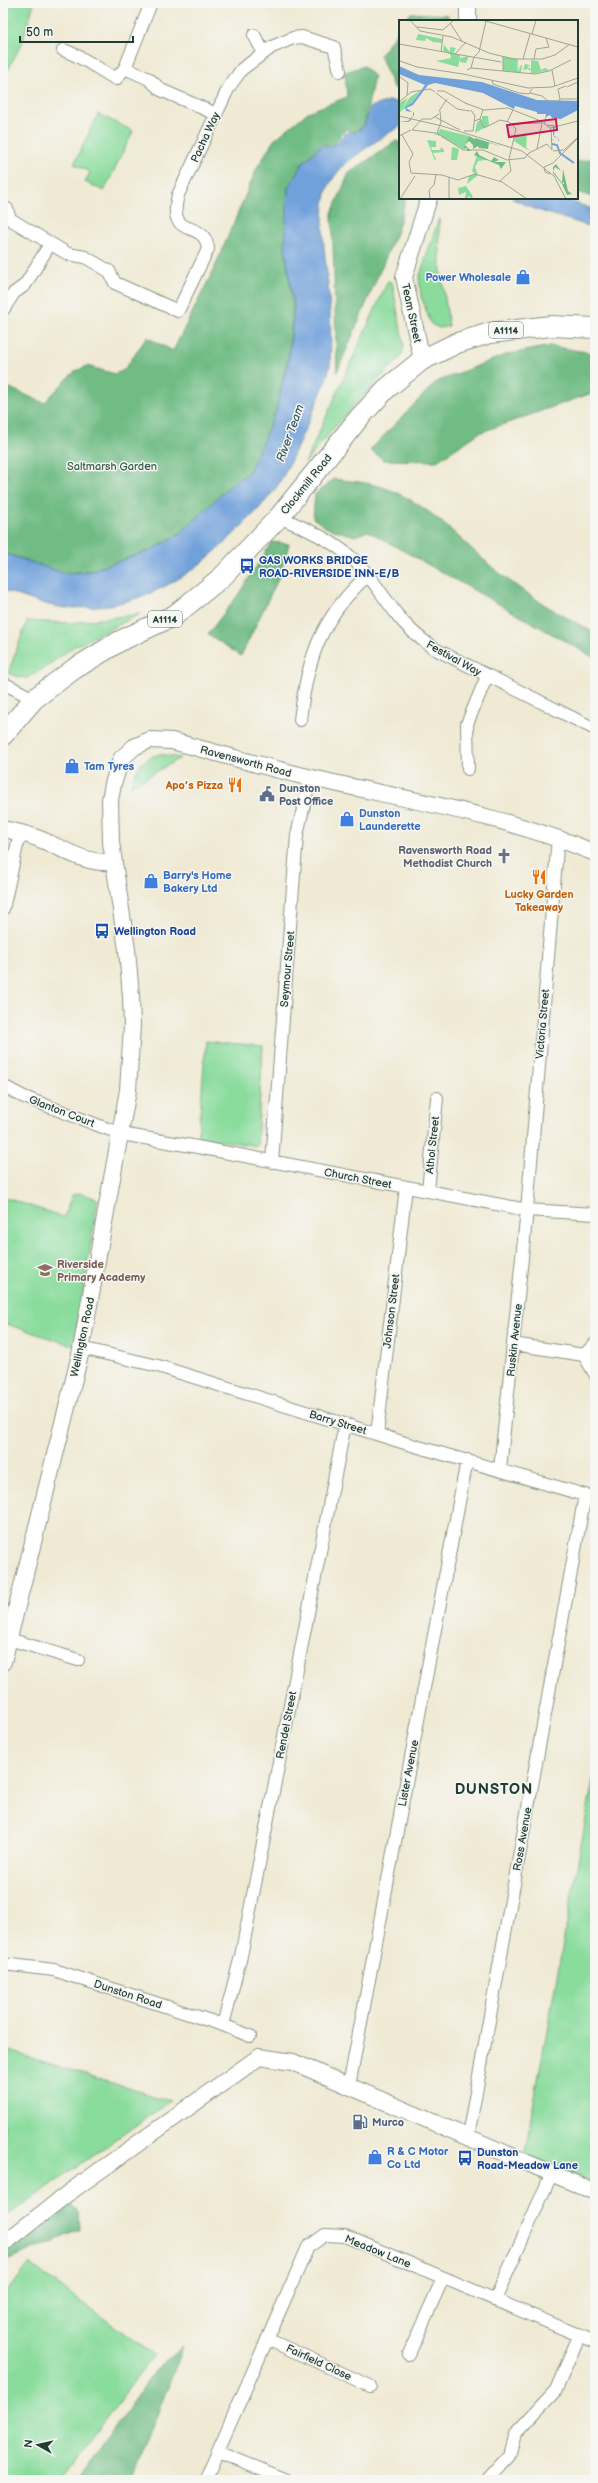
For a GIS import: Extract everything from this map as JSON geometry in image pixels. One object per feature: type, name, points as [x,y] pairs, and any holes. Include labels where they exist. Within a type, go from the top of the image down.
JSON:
[{"type":"main road","name":"Clockmill Road","points":[[34,699],[74,669],[120,640],[175,615],[222,577],[279,517],[373,403],[402,374],[422,360],[457,343],[490,333],[550,326],[595,328]]},
{"type":"main road","name":"A1114","points":[[3,735],[34,699]]},
{"type":"street","points":[[63,50],[80,56],[89,65],[116,79],[125,68],[151,3]]},
{"type":"street","points":[[468,3],[468,20]]},
{"type":"street","points":[[254,35],[264,53]]},
{"type":"street","name":"Pacha Way","points":[[50,244],[68,254],[84,257],[109,271],[115,283],[178,311],[208,249],[207,242],[202,235],[178,222],[174,216],[178,195],[235,77],[264,53],[293,38],[302,37],[334,47],[340,71]]},
{"type":"street","points":[[125,68],[149,79],[161,90],[216,114]]},
{"type":"street","name":"Team Street","points":[[422,360],[404,284],[405,271],[429,199]]},
{"type":"street","points":[[3,206],[7,209],[10,219],[50,244],[25,286],[14,294],[3,310]]},
{"type":"street","name":"Festival Way","points":[[279,517],[334,544],[353,559],[368,575],[396,614],[419,638],[435,650],[595,728]]},
{"type":"street","points":[[300,720],[304,684],[318,640],[340,604],[368,575]]},
{"type":"street","points":[[468,769],[467,724],[487,676]]},
{"type":"street","points":[[3,683],[34,699]]},
{"type":"street","name":"Ravensworth Road","points":[[117,770],[121,760],[134,747],[160,740],[172,741],[310,778],[473,813],[558,837],[595,852]]},
{"type":"street","name":"Wellington Road","points":[[3,1662],[81,1348],[121,1134],[130,1070],[132,1026],[127,950],[113,862],[110,800],[117,770]]},
{"type":"street","name":"Seymour Street","points":[[272,1162],[297,835],[310,778]]},
{"type":"street","points":[[3,829],[20,832],[85,860],[101,863],[113,862]]},
{"type":"street","points":[[3,909],[20,832]]},
{"type":"street","name":"Victoria Street","points":[[527,1210],[558,837]]},
{"type":"street","name":"Glanton Court","points":[[3,1086],[24,1097],[121,1134]]},
{"type":"street","name":"Athol Street","points":[[428,1192],[437,1098]]},
{"type":"street","name":"Church Street","points":[[121,1134],[192,1146],[527,1210],[595,1214]]},
{"type":"street","name":"Johnson Street","points":[[377,1434],[406,1187]]},
{"type":"street","name":"Ruskin Avenue","points":[[500,1469],[527,1210]]},
{"type":"street","points":[[513,1344],[584,1355]]},
{"type":"street","points":[[584,1355],[595,1344]]},
{"type":"street","name":"Barry Street","points":[[81,1348],[158,1366],[377,1434],[590,1496]]},
{"type":"street","points":[[584,1355],[595,1374]]},
{"type":"street","name":"Rendel Street","points":[[224,2025],[241,1956],[345,1424]]},
{"type":"street","name":"Lister Avenue","points":[[349,2086],[467,1460]]},
{"type":"street","name":"Ross Avenue","points":[[468,2136],[590,1496]]},
{"type":"street","points":[[9,1639],[78,1660]]},
{"type":"street","name":"Dunston Road","points":[[3,1964],[54,1970],[224,2025],[250,2036]]},
{"type":"street","points":[[3,2244],[67,2194],[259,2057],[293,2062],[438,2123],[595,2192]]},
{"type":"street","points":[[495,2300],[552,2173]]},
{"type":"street","name":"Meadow Lane","points":[[205,2480],[308,2247],[325,2235],[345,2236],[595,2342]]},
{"type":"street","points":[[409,2354],[443,2278]]},
{"type":"street","points":[[488,2480],[509,2456],[515,2434],[556,2390],[579,2336]]},
{"type":"street","name":"Fairfield Close","points":[[267,2339],[370,2386]]},
{"type":"street","points":[[218,2452],[287,2480]]},
{"type":"green space","points":[[3,3],[34,3],[22,43],[3,79]]},
{"type":"green space","points":[[411,13],[448,15],[448,20],[406,20]]},
{"type":"green space","points":[[399,29],[399,90],[393,87],[380,55]]},
{"type":"green space","name":"Saltmarsh Garden","points":[[364,66],[374,77],[364,125],[356,132],[346,129],[332,146],[322,144],[303,162],[288,188],[285,248],[293,308],[289,353],[276,410],[249,472],[179,534],[151,550],[89,571],[65,573],[3,553],[3,385],[44,403],[74,372],[87,366],[115,374],[124,370],[147,337],[173,351],[214,269],[258,166],[274,140],[308,112],[347,97],[345,72]]},
{"type":"green space","points":[[98,114],[133,131],[104,191],[85,182],[90,172],[74,164]]},
{"type":"green space","points":[[396,141],[399,142],[399,199],[406,199],[397,231],[337,372],[332,213],[349,173]]},
{"type":"green space","points":[[595,158],[595,198],[578,192],[578,162]]},
{"type":"green space","points":[[439,218],[440,265],[449,326],[439,328],[431,324],[421,296],[419,278]]},
{"type":"green space","points":[[388,281],[392,282],[404,346],[401,357],[388,369],[332,430],[305,463]]},
{"type":"green space","points":[[550,346],[592,353],[595,355],[595,392],[479,433],[437,461],[384,460],[370,450],[436,382],[505,355]]},
{"type":"green space","points":[[334,479],[379,486],[413,501],[428,511],[520,589],[595,633],[595,658],[368,531],[355,536],[327,528],[313,518],[315,494]]},
{"type":"green space","points":[[272,542],[289,544],[280,575],[241,656],[208,634],[238,595]]},
{"type":"green space","points":[[140,614],[73,647],[43,669],[27,678],[18,677],[8,673],[27,621],[69,623]]},
{"type":"green space","points":[[160,754],[180,758],[131,786],[140,765],[148,759]]},
{"type":"green space","points":[[206,1041],[263,1046],[257,1146],[198,1137]]},
{"type":"green space","name":"Riverside Primary Academy","points":[[80,1193],[98,1199],[74,1346],[3,1323],[3,1197],[64,1217],[72,1195]]},
{"type":"green space","points":[[595,1769],[595,2183],[524,2156]]},
{"type":"green space","points":[[3,2050],[9,2051],[170,2101],[3,2219]]},
{"type":"green space","points":[[66,2201],[79,2212],[80,2230],[3,2262],[3,2250]]},
{"type":"green space","points":[[29,2264],[154,2355],[59,2480],[3,2480],[3,2298]]},
{"type":"green space","points":[[183,2347],[132,2480],[78,2480],[154,2371]]},
{"type":"water","name":"River Team","points":[[389,101],[399,102],[399,127],[347,162],[330,183],[327,190],[324,204],[323,223],[330,319],[330,365],[321,392],[299,443],[281,480],[269,497],[239,529],[203,562],[165,586],[144,596],[98,607],[65,608],[38,602],[3,590],[3,553],[67,574],[90,571],[152,550],[181,533],[232,484],[249,472],[276,411],[289,356],[294,307],[285,247],[288,187],[303,163],[321,146],[333,146],[348,131],[354,133],[364,127],[370,107]]},
{"type":"water","points":[[513,199],[565,199],[595,210],[595,228],[534,209]]},
{"type":"place","name":"Power Wholesale","points":[[523,277]]},
{"type":"place","name":"GAS WORKS BRIDGE ROAD-RIVERSIDE INN-E/B","points":[[247,566]]},
{"type":"place","name":"Tam Tyres","points":[[72,766]]},
{"type":"place","name":"Apo’s Pizza","points":[[235,785]]},
{"type":"place","name":"Dunston Post Office","points":[[267,794]]},
{"type":"place","name":"Dunston Launderette","points":[[347,819]]},
{"type":"place","name":"Ravensworth Road Methodist Church","points":[[504,856]]},
{"type":"place","name":"Lucky Garden Takeaway","points":[[539,877]]},
{"type":"place","name":"Barry's Home Bakery Ltd","points":[[151,881]]},
{"type":"place","name":"Wellington Road","points":[[102,931]]},
{"type":"place","name":"Riverside Primary Academy","points":[[45,1270]]},
{"type":"place","name":"Murco","points":[[360,2122]]},
{"type":"place","name":"R & C Motor Co Ltd","points":[[375,2157]]},
{"type":"place","name":"Dunston Road-Meadow Lane","points":[[465,2158]]},
{"type":"district","name":"DUNSTON","points":[[494,1789]]}]
